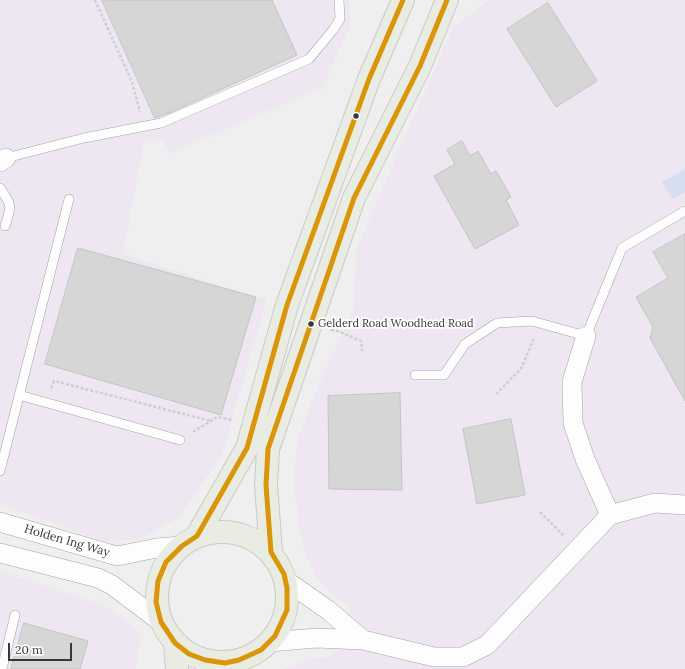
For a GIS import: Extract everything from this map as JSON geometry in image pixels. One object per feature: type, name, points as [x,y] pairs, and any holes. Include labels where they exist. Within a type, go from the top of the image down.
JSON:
[{"type":"main road","points":[[402,0],[369,79],[287,305],[247,448],[189,541],[166,562],[158,582],[156,602],[161,622],[175,643],[189,654],[205,660],[236,665],[261,650],[275,636],[287,610],[287,588],[284,574],[271,552],[266,485],[268,449],[354,198],[420,66],[447,0]]},
{"type":"main road","points":[[189,541],[225,531],[243,534],[271,552]]},
{"type":"main road","points":[[175,643],[177,669]]},
{"type":"street","points":[[586,336],[572,382],[574,423],[585,459],[610,515]]},
{"type":"street","points":[[269,642],[317,638],[363,640],[434,657],[467,663],[487,645],[610,515],[655,502],[685,505]]},
{"type":"street","name":"Holden Ing Way","points":[[0,522],[118,556],[189,541]]},
{"type":"street","name":"Holden Ing Way","points":[[1,551],[12,546],[23,559],[98,578],[112,585],[161,622]]},
{"type":"street","points":[[285,580],[328,610],[363,640]]},
{"type":"lane","points":[[3,160],[84,138],[161,122],[309,59],[333,30],[340,19],[338,0]]},
{"type":"lane","points":[[0,188],[10,204],[10,211],[5,226]]},
{"type":"lane","points":[[0,471],[69,199]]},
{"type":"lane","points":[[415,375],[444,375],[465,344],[497,324],[532,321],[586,336],[622,248],[685,211]]},
{"type":"lane","points":[[19,395],[180,440]]},
{"type":"lane","points":[[2,669],[15,615]]},
{"type":"path","points":[[95,0],[132,82],[143,126]]},
{"type":"path","points":[[496,394],[521,369],[540,323]]},
{"type":"path","points":[[310,326],[338,331],[361,341],[362,351]]},
{"type":"path","points":[[46,403],[54,381],[211,421]]},
{"type":"path","points":[[180,440],[218,417]]},
{"type":"path","points":[[540,512],[577,549]]},
{"type":"shaded area","points":[[0,0],[349,0],[350,27],[322,88],[170,153],[161,138],[144,142],[123,254],[256,297],[267,299],[222,455],[180,516],[140,540],[102,541],[0,504]]},
{"type":"shaded area","points":[[489,0],[685,0],[685,669],[283,669],[313,658],[332,657],[351,608],[334,596],[316,577],[304,552],[294,484],[297,441],[315,393],[353,310],[357,247],[453,27]]},
{"type":"shaded area","points":[[685,169],[685,192],[672,199],[662,182]]},
{"type":"shaded area","points":[[0,571],[103,605],[126,620],[142,636],[135,669],[0,669]]},
{"type":"building","points":[[102,0],[272,0],[297,55],[155,118]]},
{"type":"building","points":[[548,3],[597,81],[556,107],[507,29]]},
{"type":"building","points":[[462,141],[470,156],[478,151],[491,174],[496,171],[511,197],[506,200],[519,225],[475,249],[434,176],[455,164],[447,150]]},
{"type":"building","points":[[685,234],[685,401],[650,338],[653,327],[636,297],[668,278],[653,252]]},
{"type":"building","points":[[78,248],[256,297],[221,415],[45,364]]},
{"type":"building","points":[[400,393],[402,490],[329,489],[328,396]]},
{"type":"building","points":[[511,419],[525,495],[477,504],[463,429]]},
{"type":"building","points":[[24,623],[88,641],[80,669],[11,669]]},
{"type":"transit line","points":[[403,0],[369,79],[287,305],[247,448],[197,536],[182,546],[166,562],[158,581],[156,602],[161,622],[175,643],[189,654],[205,660],[225,663],[239,660],[261,650],[275,636],[287,610],[287,588],[284,574],[271,552],[266,485],[268,449],[354,198],[420,66],[447,0]]},
{"type":"place","name":"Gelderd Road Woodhead Road","points":[[311,324]]}]
